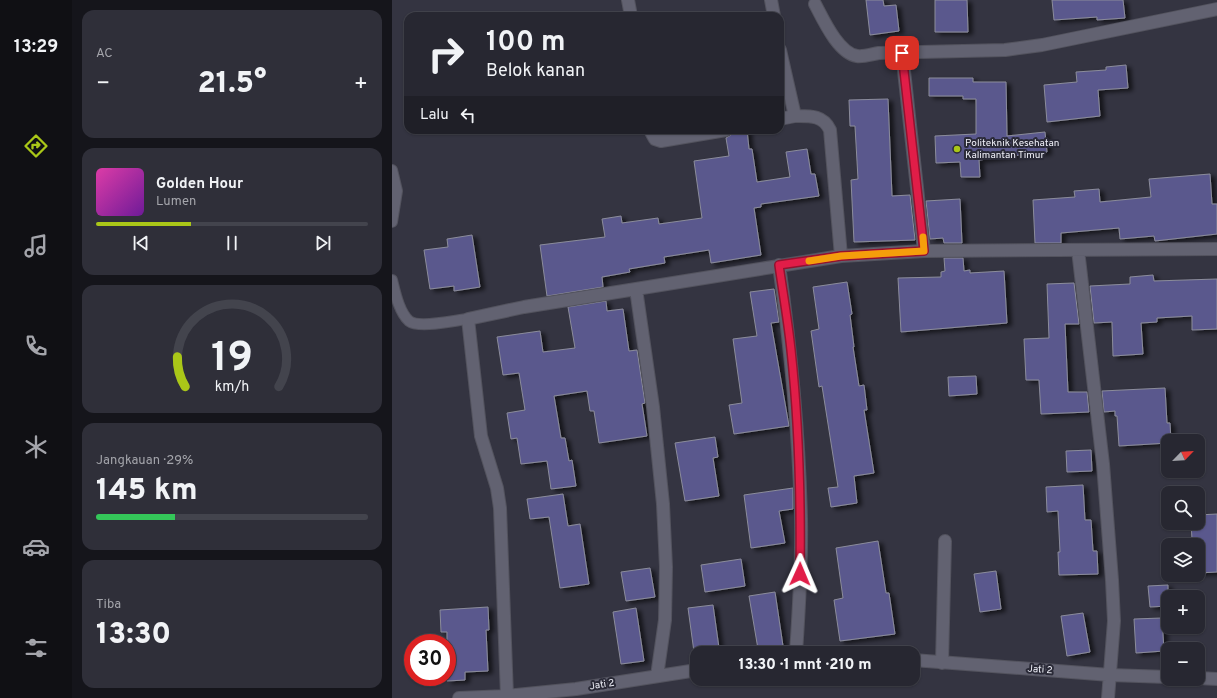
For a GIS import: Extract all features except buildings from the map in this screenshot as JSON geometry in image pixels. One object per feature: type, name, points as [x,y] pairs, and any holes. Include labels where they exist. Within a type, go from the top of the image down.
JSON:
[{"type":"street","points":[[628,0],[630,12]]},
{"type":"street","points":[[771,0],[773,12]]},
{"type":"street","points":[[815,4],[838,43],[848,54],[858,57],[879,53],[1005,50],[1042,45],[1217,9]]},
{"type":"street","points":[[902,53],[924,251]]},
{"type":"street","points":[[784,68],[795,116]]},
{"type":"street","points":[[784,118],[795,116],[819,118],[827,124],[830,130],[841,256]]},
{"type":"street","points":[[652,134],[655,139],[661,141],[702,134]]},
{"type":"street","points":[[507,696],[498,488],[481,436],[468,318],[779,265],[841,256],[924,251],[1217,249]]},
{"type":"street","points":[[1078,250],[1103,464],[1112,580],[1114,621],[1108,698]]},
{"type":"street","points":[[779,265],[791,350],[797,425],[801,520],[796,646]]},
{"type":"street","points":[[636,289],[654,407],[666,559],[666,620],[657,676]]},
{"type":"street","points":[[942,663],[945,541]]},
{"type":"street","name":"Jati 2","points":[[920,661],[1110,675],[1161,677]]},
{"type":"street","name":"Jati 2","points":[[459,698],[507,696],[576,689],[690,671]]},
{"type":"street","points":[[1205,678],[1217,679]]},
{"type":"lane","points":[[392,170],[397,191],[392,222]]},
{"type":"lane","points":[[392,280],[399,303],[409,321],[416,324],[429,324],[468,318]]},
{"type":"slow traffic","points":[[809,261],[841,256],[924,251],[923,237]]},
{"type":"place","name":"Politeknik Kesehatan Kalimantan Timur","points":[[957,149]]},
{"type":"route","points":[[800,574],[801,520],[797,425],[791,350],[779,265],[841,256],[924,251],[902,53]]}]
